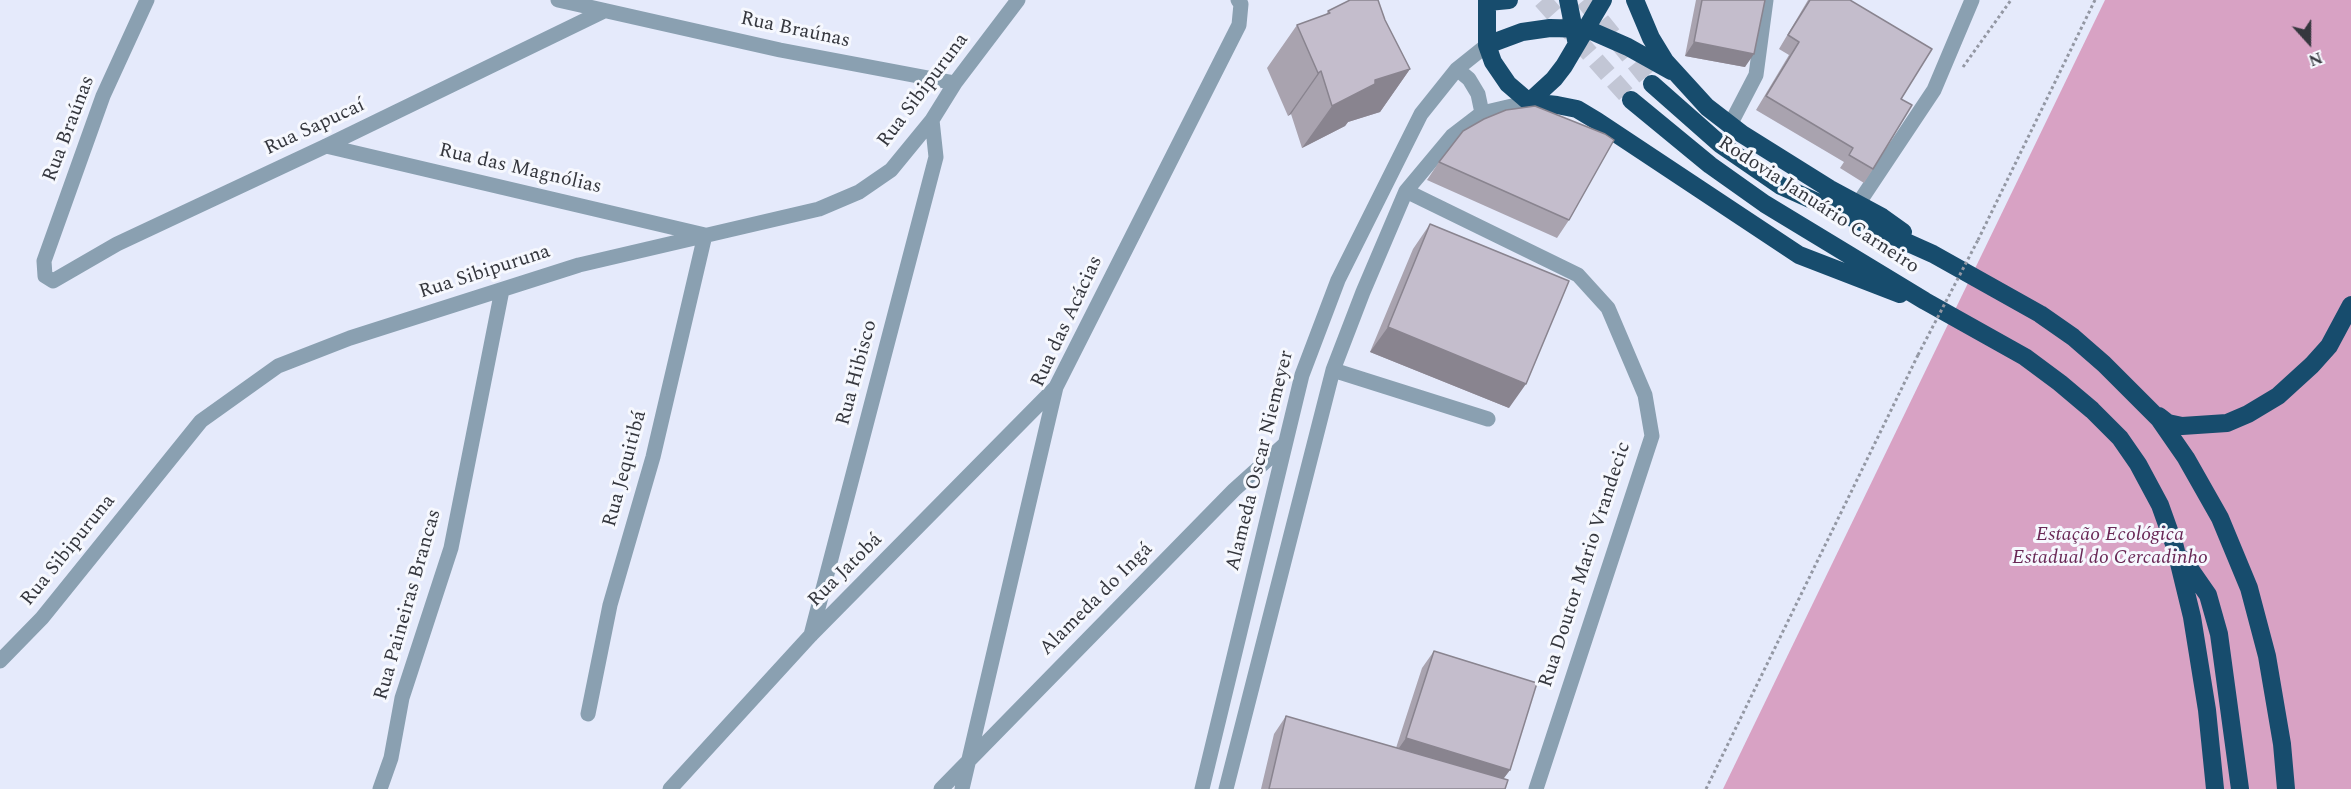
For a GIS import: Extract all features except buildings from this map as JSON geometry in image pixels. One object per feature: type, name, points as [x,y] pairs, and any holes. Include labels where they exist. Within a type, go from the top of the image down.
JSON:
[{"type":"highway","points":[[1509,0],[1488,1],[1487,45],[1493,62],[1508,84],[1529,102],[1577,109],[1799,255],[1891,292],[1925,301]]},
{"type":"highway","points":[[1568,0],[1579,34]]},
{"type":"highway","points":[[1529,102],[1554,79],[1579,34],[1603,0]]},
{"type":"highway","points":[[1635,0],[1651,38],[1674,73],[1707,107],[1730,125],[1830,189],[1882,217],[1934,254]]},
{"type":"highway","points":[[1487,45],[1522,32],[1579,34],[1628,47],[1674,73]]},
{"type":"highway","name":"Rodovia Januário Carneiro","points":[[1652,84],[1720,144],[1781,186],[1934,254],[2040,314],[2073,337],[2126,385]]},
{"type":"highway","name":"Rodovia Januário Carneiro","points":[[1631,100],[1710,165],[1765,204],[1925,301],[2025,357],[2060,383],[2113,431],[2138,464],[2160,504],[2175,548]]},
{"type":"highway","points":[[2126,385],[2168,423],[2182,426],[2227,423],[2248,414],[2278,396],[2312,365],[2329,346],[2351,305]]},
{"type":"highway","points":[[2126,385],[2159,419],[2186,458],[2220,518],[2249,588],[2267,656],[2282,744],[2286,789]]},
{"type":"highway","points":[[2175,548],[2192,617],[2207,710],[2215,789]]},
{"type":"highway","points":[[2175,548],[2208,595],[2219,634],[2240,789]]},
{"type":"street","name":"Rua Braúnas","points":[[45,276],[44,261],[103,96],[147,0]]},
{"type":"street","name":"Rua Braúnas","points":[[558,0],[780,50],[955,83]]},
{"type":"street","name":"Rua Sibipuruna","points":[[0,661],[42,618],[201,421],[278,366],[350,338],[579,265],[819,208],[859,192],[891,170],[932,120],[955,83],[1018,0]]},
{"type":"street","name":"Rua das Acácias","points":[[962,789],[1056,387],[1239,25],[1240,4],[1238,0]]},
{"type":"street","points":[[1730,125],[1756,75],[1766,0]]},
{"type":"street","points":[[1858,204],[1934,90],[1972,0]]},
{"type":"street","name":"Rua Sapucaí","points":[[45,276],[53,281],[117,244],[604,11]]},
{"type":"street","name":"Alameda Oscar Niemeyer","points":[[1202,789],[1302,375],[1338,280],[1421,114],[1457,69],[1487,45]]},
{"type":"street","points":[[1457,69],[1469,79],[1478,94],[1482,113]]},
{"type":"street","points":[[1226,789],[1333,370],[1406,190],[1452,136],[1482,113],[1529,102]]},
{"type":"street","name":"Rua Hibisco","points":[[811,635],[936,157],[932,120]]},
{"type":"street","name":"Rua das Magnólias","points":[[326,146],[705,235]]},
{"type":"street","name":"Rua Doutor Mario Vrandecic","points":[[1406,190],[1578,275],[1608,308],[1645,395],[1652,436],[1536,789]]},
{"type":"street","name":"Rua Jequitibá","points":[[588,714],[610,605],[653,457],[705,235]]},
{"type":"street","name":"Rua Paineiras Brancas","points":[[380,789],[391,758],[402,698],[451,548],[502,291]]},
{"type":"street","points":[[1333,370],[1488,419]]},
{"type":"street","name":"Rua Jatobá","points":[[670,789],[811,635],[1056,387]]},
{"type":"street","name":"Alameda do Ingá","points":[[941,789],[1234,490],[1285,444]]},
{"type":"path","points":[[1938,81],[1959,72],[2011,0]]},
{"type":"path","points":[[1706,789],[2095,0]]},
{"type":"green space","name":"Estação Ecológica Estadual do Cercadinho","points":[[2105,0],[2351,0],[2351,789],[1723,789]]},
{"type":"tunnel","points":[[1542,0],[1631,100]]},
{"type":"tunnel","points":[[1584,0],[1652,84]]}]
